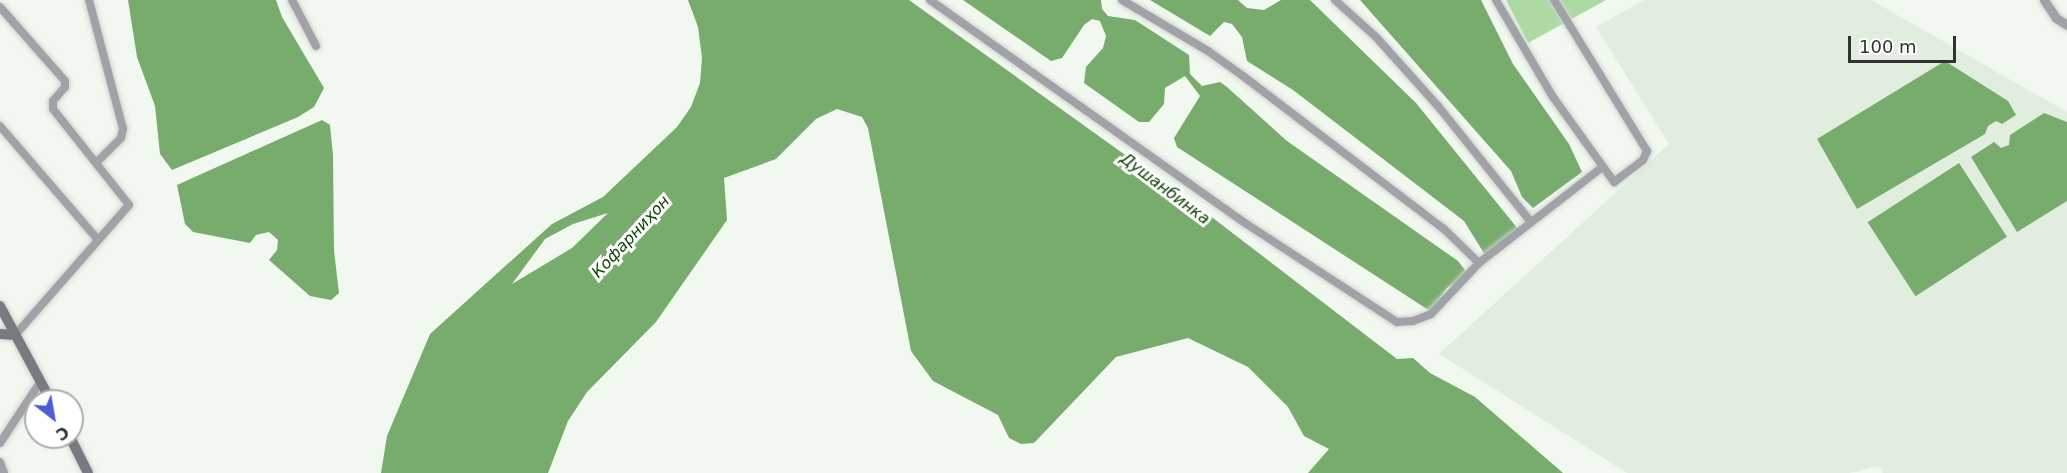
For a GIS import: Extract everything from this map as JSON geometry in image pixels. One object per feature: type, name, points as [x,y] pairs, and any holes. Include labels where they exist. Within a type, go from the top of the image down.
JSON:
[{"type":"main road","points":[[0,306],[45,389]]},
{"type":"main road","points":[[0,334],[15,335]]},
{"type":"main road","points":[[76,449],[88,473]]},
{"type":"street","points":[[89,0],[123,129],[121,138],[97,162]]},
{"type":"street","points":[[292,0],[316,46]]},
{"type":"street","points":[[930,0],[1242,221],[1397,322],[1413,321],[1431,314],[1479,263],[1530,221],[1579,189],[1601,168]]},
{"type":"street","points":[[1122,0],[1225,64],[1444,229],[1479,263]]},
{"type":"street","points":[[1335,0],[1376,37],[1438,106],[1530,221]]},
{"type":"street","points":[[1496,0],[1553,97],[1601,168],[1614,182],[1643,160],[1647,151],[1554,0]]},
{"type":"street","points":[[2044,0],[2056,18],[2067,25]]},
{"type":"street","points":[[0,7],[65,81],[65,87],[53,101],[53,109],[129,205],[15,335]]},
{"type":"street","points":[[0,126],[98,240]]},
{"type":"street","points":[[0,443],[41,381]]},
{"type":"street","points":[[0,462],[4,473]]},
{"type":"shaded area","points":[[1506,0],[1606,0],[1528,43]]},
{"type":"shaded area","points":[[1644,0],[1871,0],[2067,112],[2067,473],[1883,473],[1879,466],[1849,473],[1627,473],[1439,354],[1669,144],[1596,27]]},
{"type":"water","points":[[128,0],[276,0],[282,17],[324,88],[314,107],[298,117],[172,170],[160,154],[155,106],[137,57]]},
{"type":"water","points":[[688,0],[909,0],[1209,215],[1397,359],[1413,358],[1430,373],[1475,397],[1563,473],[1308,473],[1329,449],[1304,436],[1288,407],[1248,367],[1188,338],[1116,357],[1034,443],[1021,444],[1009,438],[998,415],[933,381],[911,351],[868,128],[862,117],[837,109],[816,119],[776,159],[724,178],[727,220],[656,322],[587,392],[568,421],[548,473],[381,473],[387,436],[430,334],[552,224],[603,197],[677,127],[691,107],[700,83],[702,58],[698,27]],"holes":[[[608,213],[572,248],[512,284],[545,239],[573,224]]]},
{"type":"water","points":[[963,0],[1101,0],[1102,9],[1108,16],[1135,20],[1189,55],[1190,74],[1202,86],[1220,82],[1287,141],[1458,261],[1468,274],[1447,288],[1430,311],[1177,147],[1174,138],[1200,96],[1185,76],[1165,88],[1164,104],[1149,122],[1139,122],[1084,83],[1086,67],[1103,48],[1106,36],[1100,21],[1092,19],[1084,25],[1062,58],[1051,61]]},
{"type":"water","points":[[1150,0],[1238,0],[1247,8],[1264,10],[1281,0],[1310,0],[1416,103],[1518,229],[1487,258],[1464,221],[1293,90],[1247,61],[1242,37],[1232,24],[1224,22],[1210,36]]},
{"type":"water","points":[[1360,0],[1481,0],[1513,64],[1569,144],[1582,172],[1533,208],[1522,197],[1511,171]]},
{"type":"water","points":[[1945,61],[2008,101],[2016,115],[2002,124],[1996,121],[1988,126],[1985,134],[1857,209],[1817,139]]},
{"type":"water","points":[[2044,113],[2067,122],[2067,201],[2017,232],[1971,157],[1994,142],[2001,148],[2009,145],[2010,135]]},
{"type":"water","points":[[322,120],[330,125],[333,155],[334,251],[339,293],[331,300],[310,296],[269,260],[277,250],[278,240],[269,232],[256,235],[250,243],[193,232],[185,224],[177,185]]},
{"type":"water","points":[[1959,163],[2007,237],[1916,296],[1868,222]]},
{"type":"water label","name":"Душанбинка","points":[[1165,189]]},
{"type":"water label","name":"Кофарниҳон","points":[[631,237]]}]
